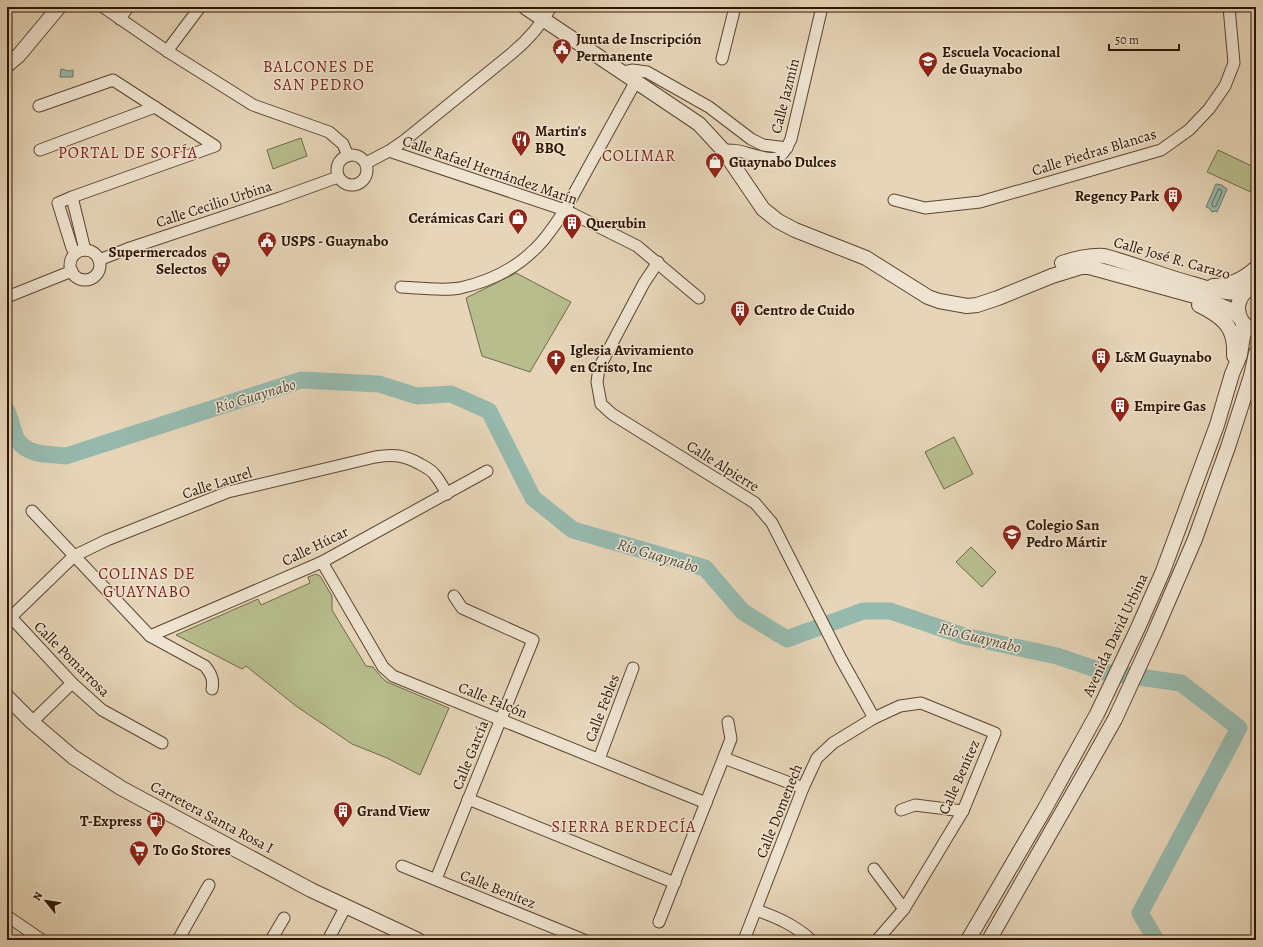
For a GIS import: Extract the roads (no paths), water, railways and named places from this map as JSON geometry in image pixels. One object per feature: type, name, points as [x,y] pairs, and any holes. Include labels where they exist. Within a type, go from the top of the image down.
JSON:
[{"type":"street","points":[[7,65],[19,55],[60,7]]},
{"type":"street","points":[[103,7],[167,51],[253,105],[329,132],[343,144],[348,156]]},
{"type":"street","points":[[120,19],[128,7]]},
{"type":"street","points":[[167,51],[200,7]]},
{"type":"street","name":"Calle José R. Carazo","points":[[524,7],[699,124],[723,150],[762,208],[778,221],[795,230],[866,258],[928,297],[939,301],[967,306],[977,305],[1052,276],[1081,267],[1089,267],[1202,298],[1231,310],[1249,328],[1256,331]]},
{"type":"street","points":[[366,164],[405,140],[520,47],[544,20],[551,7]]},
{"type":"street","points":[[722,59],[735,7]]},
{"type":"street","name":"Calle Jazmín","points":[[723,150],[774,158],[779,157],[787,148],[791,139],[822,7]]},
{"type":"street","name":"Calle Piedras Blancas","points":[[894,200],[925,208],[980,202],[1161,150],[1190,130],[1209,109],[1224,86],[1234,62],[1229,7]]},
{"type":"street","points":[[622,72],[632,70],[647,72],[709,107],[751,139],[763,145],[787,148]]},
{"type":"street","points":[[39,106],[113,80],[215,146],[58,203],[72,248],[81,251],[90,250],[95,253],[100,260],[100,269],[97,274],[87,280],[76,276],[70,266],[71,260],[81,251]]},
{"type":"street","points":[[401,287],[429,289],[458,288],[500,274],[519,262],[535,249],[565,210],[636,81]]},
{"type":"street","points":[[40,150],[155,107]]},
{"type":"street","name":"Calle Rafael Hernández Marín","points":[[389,151],[565,210],[637,246],[658,262],[699,298]]},
{"type":"street","points":[[348,156],[357,156],[366,164],[366,175],[358,184],[353,186],[346,185],[341,182],[338,177],[336,171],[337,165],[340,160],[348,156]]},
{"type":"street","name":"Calle Cecilio Urbina","points":[[100,260],[127,249],[338,177]]},
{"type":"street","name":"Calle José R. Carazo","points":[[955,304],[975,298],[1048,267],[1083,256],[1092,255],[1112,258],[1200,286],[1225,292],[1236,293],[1252,287]]},
{"type":"street","name":"Calle Alpierre","points":[[658,262],[644,283],[599,368],[597,382],[601,404],[612,414],[755,503],[772,523],[841,659],[874,718]]},
{"type":"street","points":[[1200,286],[1222,286],[1232,283],[1256,268]]},
{"type":"street","points":[[8,296],[72,271]]},
{"type":"street","name":"Avenida David Urbina","points":[[968,940],[1044,810],[1097,714],[1163,571],[1217,425],[1232,374],[1240,355],[1243,336],[1238,306],[1240,298],[1252,287]]},
{"type":"street","points":[[1173,290],[1218,316],[1228,326],[1232,333],[1235,350],[1232,374]]},
{"type":"street","points":[[990,940],[1115,719],[1154,634],[1195,539],[1254,372],[1256,353]]},
{"type":"street","name":"Calle Laurel","points":[[9,615],[74,556],[106,540],[228,492],[390,455],[411,458],[424,466],[434,474],[447,494]]},
{"type":"street","name":"Calle Húcar","points":[[150,636],[322,562],[487,471]]},
{"type":"street","points":[[32,511],[150,636],[206,666],[211,673],[213,681],[212,689]]},
{"type":"street","name":"Calle Falcón","points":[[322,562],[383,667],[393,676],[706,803]]},
{"type":"street","name":"Calle García","points":[[436,879],[533,640],[462,608],[454,596]]},
{"type":"street","name":"Calle Pomarrosa","points":[[9,615],[72,682],[102,710],[162,743]]},
{"type":"street","name":"Calle Febles","points":[[599,759],[633,668]]},
{"type":"street","points":[[32,722],[72,682]]},
{"type":"street","name":"Carretera Santa Rosa I","points":[[7,697],[32,722],[73,757],[120,788],[311,890],[418,940]]},
{"type":"street","name":"Calle Benítez","points":[[874,718],[900,706],[921,703],[995,733],[963,811],[904,909],[877,940]]},
{"type":"street","name":"Calle Domenech","points":[[744,940],[803,788],[817,758],[833,743],[874,718]]},
{"type":"street","points":[[659,922],[731,739],[728,722]]},
{"type":"street","points":[[724,758],[803,788]]},
{"type":"street","points":[[468,799],[675,883]]},
{"type":"street","points":[[901,810],[915,805],[963,811]]},
{"type":"street","name":"Calle Benítez","points":[[402,866],[584,940]]},
{"type":"street","points":[[874,869],[904,909]]},
{"type":"street","points":[[178,940],[209,885]]},
{"type":"street","points":[[328,940],[346,906]]},
{"type":"street","points":[[756,910],[778,918],[801,931],[811,940]]},
{"type":"street","points":[[7,916],[42,940]]},
{"type":"street","points":[[271,940],[284,918]]},
{"type":"water","points":[[61,69],[69,71],[73,70],[73,77],[60,77]]},
{"type":"water","points":[[1216,184],[1222,185],[1227,189],[1217,212],[1212,212],[1206,207]]},
{"type":"waterway","name":"Río Guaynabo","points":[[7,411],[17,439],[23,446],[34,452],[66,456],[301,380],[379,384],[417,396],[451,394],[489,411],[533,498],[573,530],[705,568],[743,612],[787,639],[863,611],[890,611],[964,636],[1057,656],[1104,672],[1181,683],[1239,728],[1140,913],[1156,940]]},
{"type":"place","name":"Junta de Inscripción Permanente","points":[[562,65]]},
{"type":"place","name":"Escuela Vocacional de Guaynabo","points":[[928,78]]},
{"type":"place","name":"Martin's BBQ","points":[[521,157]]},
{"type":"place","name":"Guaynabo Dulces","points":[[715,179]]},
{"type":"place","name":"Regency Park","points":[[1173,213]]},
{"type":"place","name":"Cerámicas Cari","points":[[518,235]]},
{"type":"place","name":"Querubin","points":[[572,240]]},
{"type":"place","name":"USPS - Guaynabo","points":[[267,258]]},
{"type":"place","name":"Supermercados Selectos","points":[[221,278]]},
{"type":"place","name":"Centro de Cuido","points":[[740,327]]},
{"type":"place","name":"L&M Guaynabo","points":[[1101,374]]},
{"type":"place","name":"Iglesia Avivamiento en Cristo, Inc","points":[[556,376]]},
{"type":"place","name":"Empire Gas","points":[[1120,423]]},
{"type":"place","name":"Colegio San Pedro Mártir","points":[[1012,551]]},
{"type":"place","name":"Grand View","points":[[343,828]]},
{"type":"place","name":"T-Express","points":[[156,838]]},
{"type":"place","name":"To Go Stores","points":[[139,867]]},
{"type":"district","name":"BALCONES DE SAN PEDRO","points":[[319,75]]},
{"type":"district","name":"PORTAL DE SOFÍA","points":[[128,152]]},
{"type":"district","name":"COLIMAR","points":[[639,155]]},
{"type":"district","name":"COLINAS DE GUAYNABO","points":[[147,582]]},
{"type":"district","name":"SIERRA BERDECÍA","points":[[624,826]]}]
